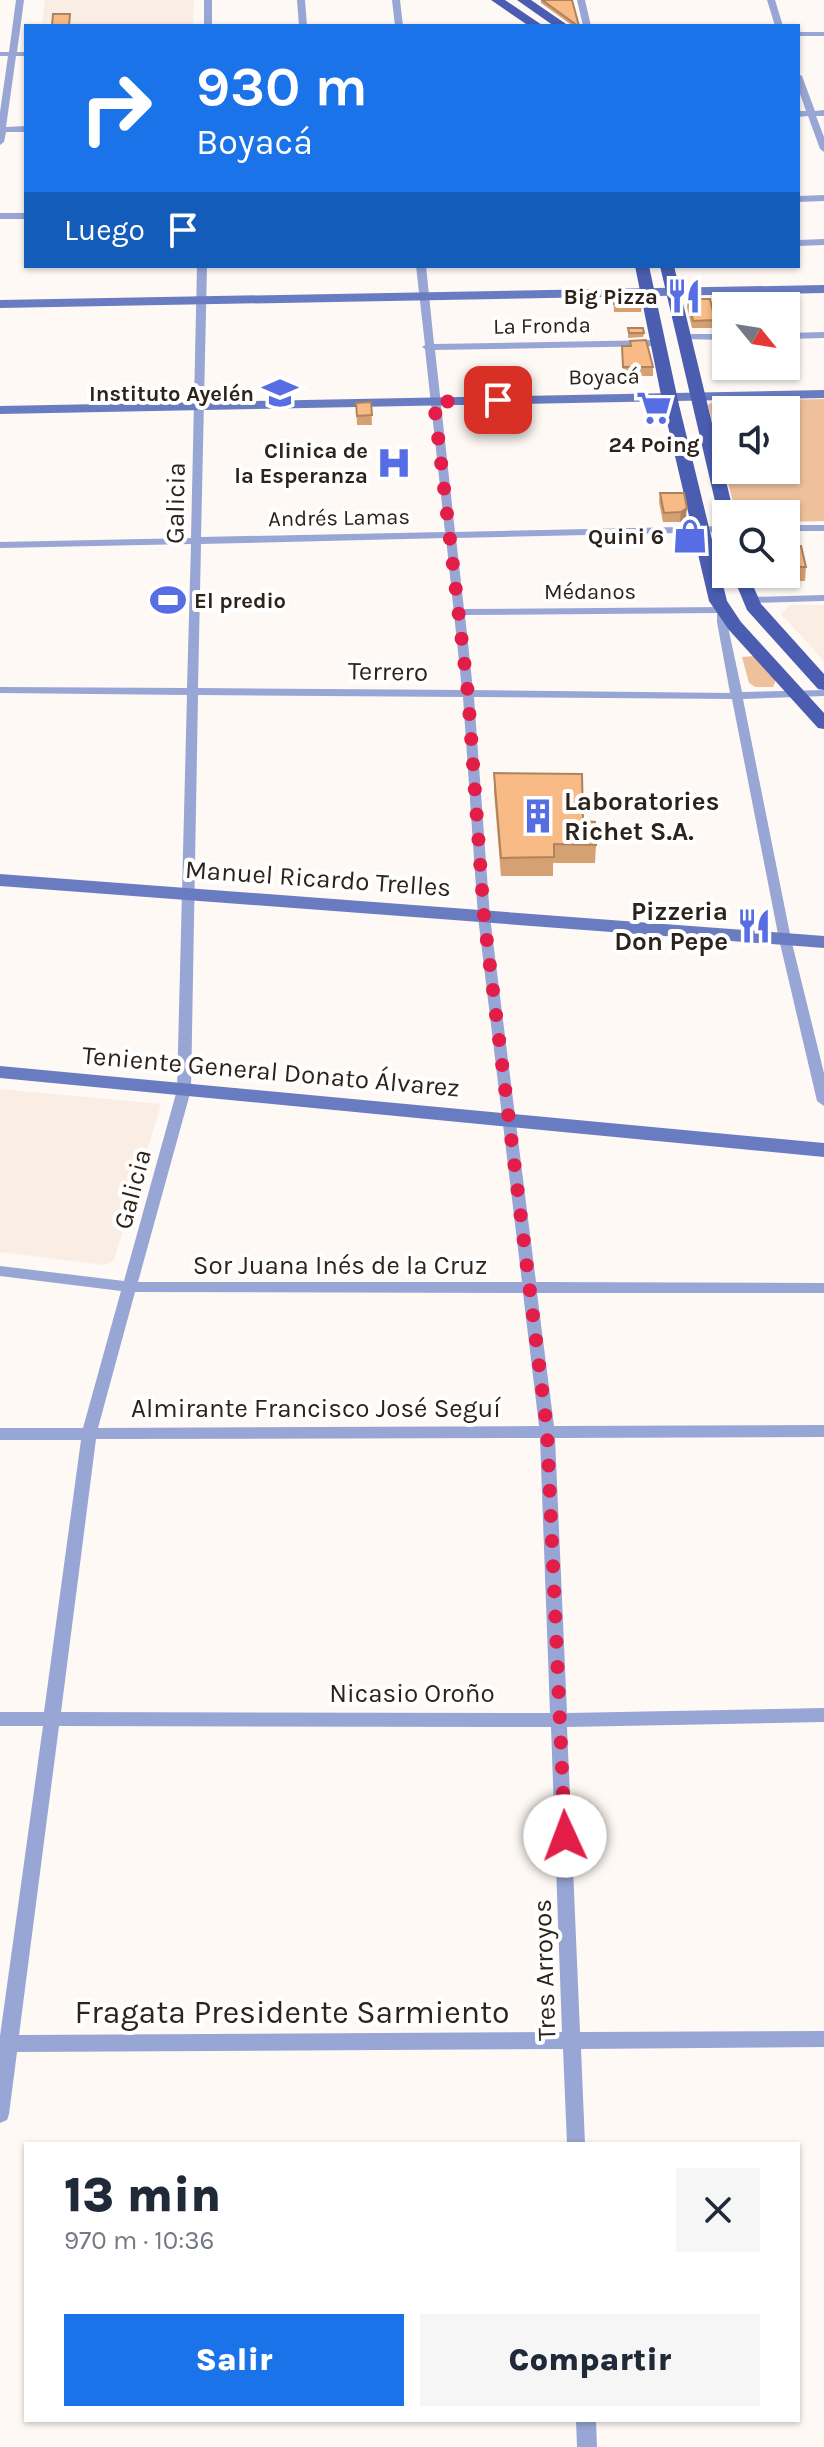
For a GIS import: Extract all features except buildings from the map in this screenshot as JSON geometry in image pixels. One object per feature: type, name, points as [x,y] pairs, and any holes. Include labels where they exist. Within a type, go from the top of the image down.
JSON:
[{"type":"main road","points":[[497,0],[534,24]]},
{"type":"main road","points":[[523,0],[560,24]]},
{"type":"main road","points":[[642,268],[669,397],[715,590],[723,610],[824,724]]},
{"type":"main road","points":[[668,268],[723,500]]},
{"type":"main road","points":[[745,588],[749,600],[824,685]]},
{"type":"street","points":[[0,142],[20,0]]},
{"type":"street","points":[[208,0],[208,24]]},
{"type":"street","points":[[301,0],[303,24]]},
{"type":"street","points":[[396,0],[399,24]]},
{"type":"street","points":[[581,0],[587,24]]},
{"type":"street","points":[[771,0],[778,24]]},
{"type":"street","points":[[800,34],[824,34]]},
{"type":"street","points":[[0,54],[24,54]]},
{"type":"street","points":[[800,81],[824,149]]},
{"type":"street","points":[[800,114],[824,113]]},
{"type":"street","points":[[1,130],[24,129]]},
{"type":"street","points":[[800,199],[824,198]]},
{"type":"street","points":[[0,216],[24,216]]},
{"type":"street","points":[[800,243],[824,242]]},
{"type":"street","name":"Galicia","points":[[0,2114],[4,2044],[53,1719],[89,1434],[184,1090],[202,268]]},
{"type":"street","name":"Tres Arroyos","points":[[421,268],[427,347],[468,694],[484,917],[547,1430],[576,2142]]},
{"type":"street","points":[[0,304],[824,289]]},
{"type":"street","points":[[800,336],[824,335]]},
{"type":"street","points":[[684,337],[712,337]]},
{"type":"street","name":"La Fronda","points":[[427,347],[658,343]]},
{"type":"street","name":"Boyacá","points":[[0,410],[824,394]]},
{"type":"street","points":[[800,528],[824,528]]},
{"type":"street","name":"Andrés Lamas","points":[[0,545],[712,530]]},
{"type":"street","points":[[749,600],[824,598]]},
{"type":"street","points":[[723,610],[722,622],[785,939],[824,1101]]},
{"type":"street","name":"Médanos","points":[[458,612],[723,610]]},
{"type":"street","name":"Terrero","points":[[0,690],[737,696],[824,693]]},
{"type":"street","name":"Manuel Ricardo Trelles","points":[[0,880],[824,942]]},
{"type":"street","name":"Teniente General Donato Álvarez","points":[[0,1072],[824,1150]]},
{"type":"street","name":"Sor Juana Inés de la Cruz","points":[[0,1271],[131,1287],[530,1290],[824,1288]]},
{"type":"street","name":"Almirante Francisco José Seguí","points":[[0,1434],[824,1431]]},
{"type":"street","name":"Nicasio Oroño","points":[[0,1719],[561,1720],[824,1715]]},
{"type":"street","name":"Fragata Presidente Sarmiento","points":[[4,2044],[824,2039]]},
{"type":"street","points":[[586,2422],[587,2447]]},
{"type":"shaded area","points":[[45,0],[194,0],[193,24],[42,23]]},
{"type":"shaded area","points":[[800,399],[824,399],[824,521],[800,522],[800,500],[732,500],[728,484],[800,484]]},
{"type":"shaded area","points":[[790,605],[824,605],[824,661],[781,614]]},
{"type":"shaded area","points":[[754,656],[776,680],[773,687],[755,687],[749,683],[742,657]]},
{"type":"shaded area","points":[[0,1089],[161,1104],[114,1260],[104,1265],[0,1252]]},
{"type":"place","name":"Big Pizza","points":[[684,296]]},
{"type":"place","name":"Instituto Ayelén","points":[[280,393]]},
{"type":"place","name":"24 Poing","points":[[654,408]]},
{"type":"place","name":"Clinica de la Esperanza","points":[[394,463]]},
{"type":"place","name":"Quini 6","points":[[690,536]]},
{"type":"place","name":"El predio","points":[[168,600]]},
{"type":"place","name":"Laboratories Richet S.A.","points":[[538,816]]},
{"type":"place","name":"Pizzeria Don Pepe","points":[[754,926]]},
{"type":"route","points":[[498,400],[434,402],[468,694],[484,917],[547,1430],[565,1836]]}]
